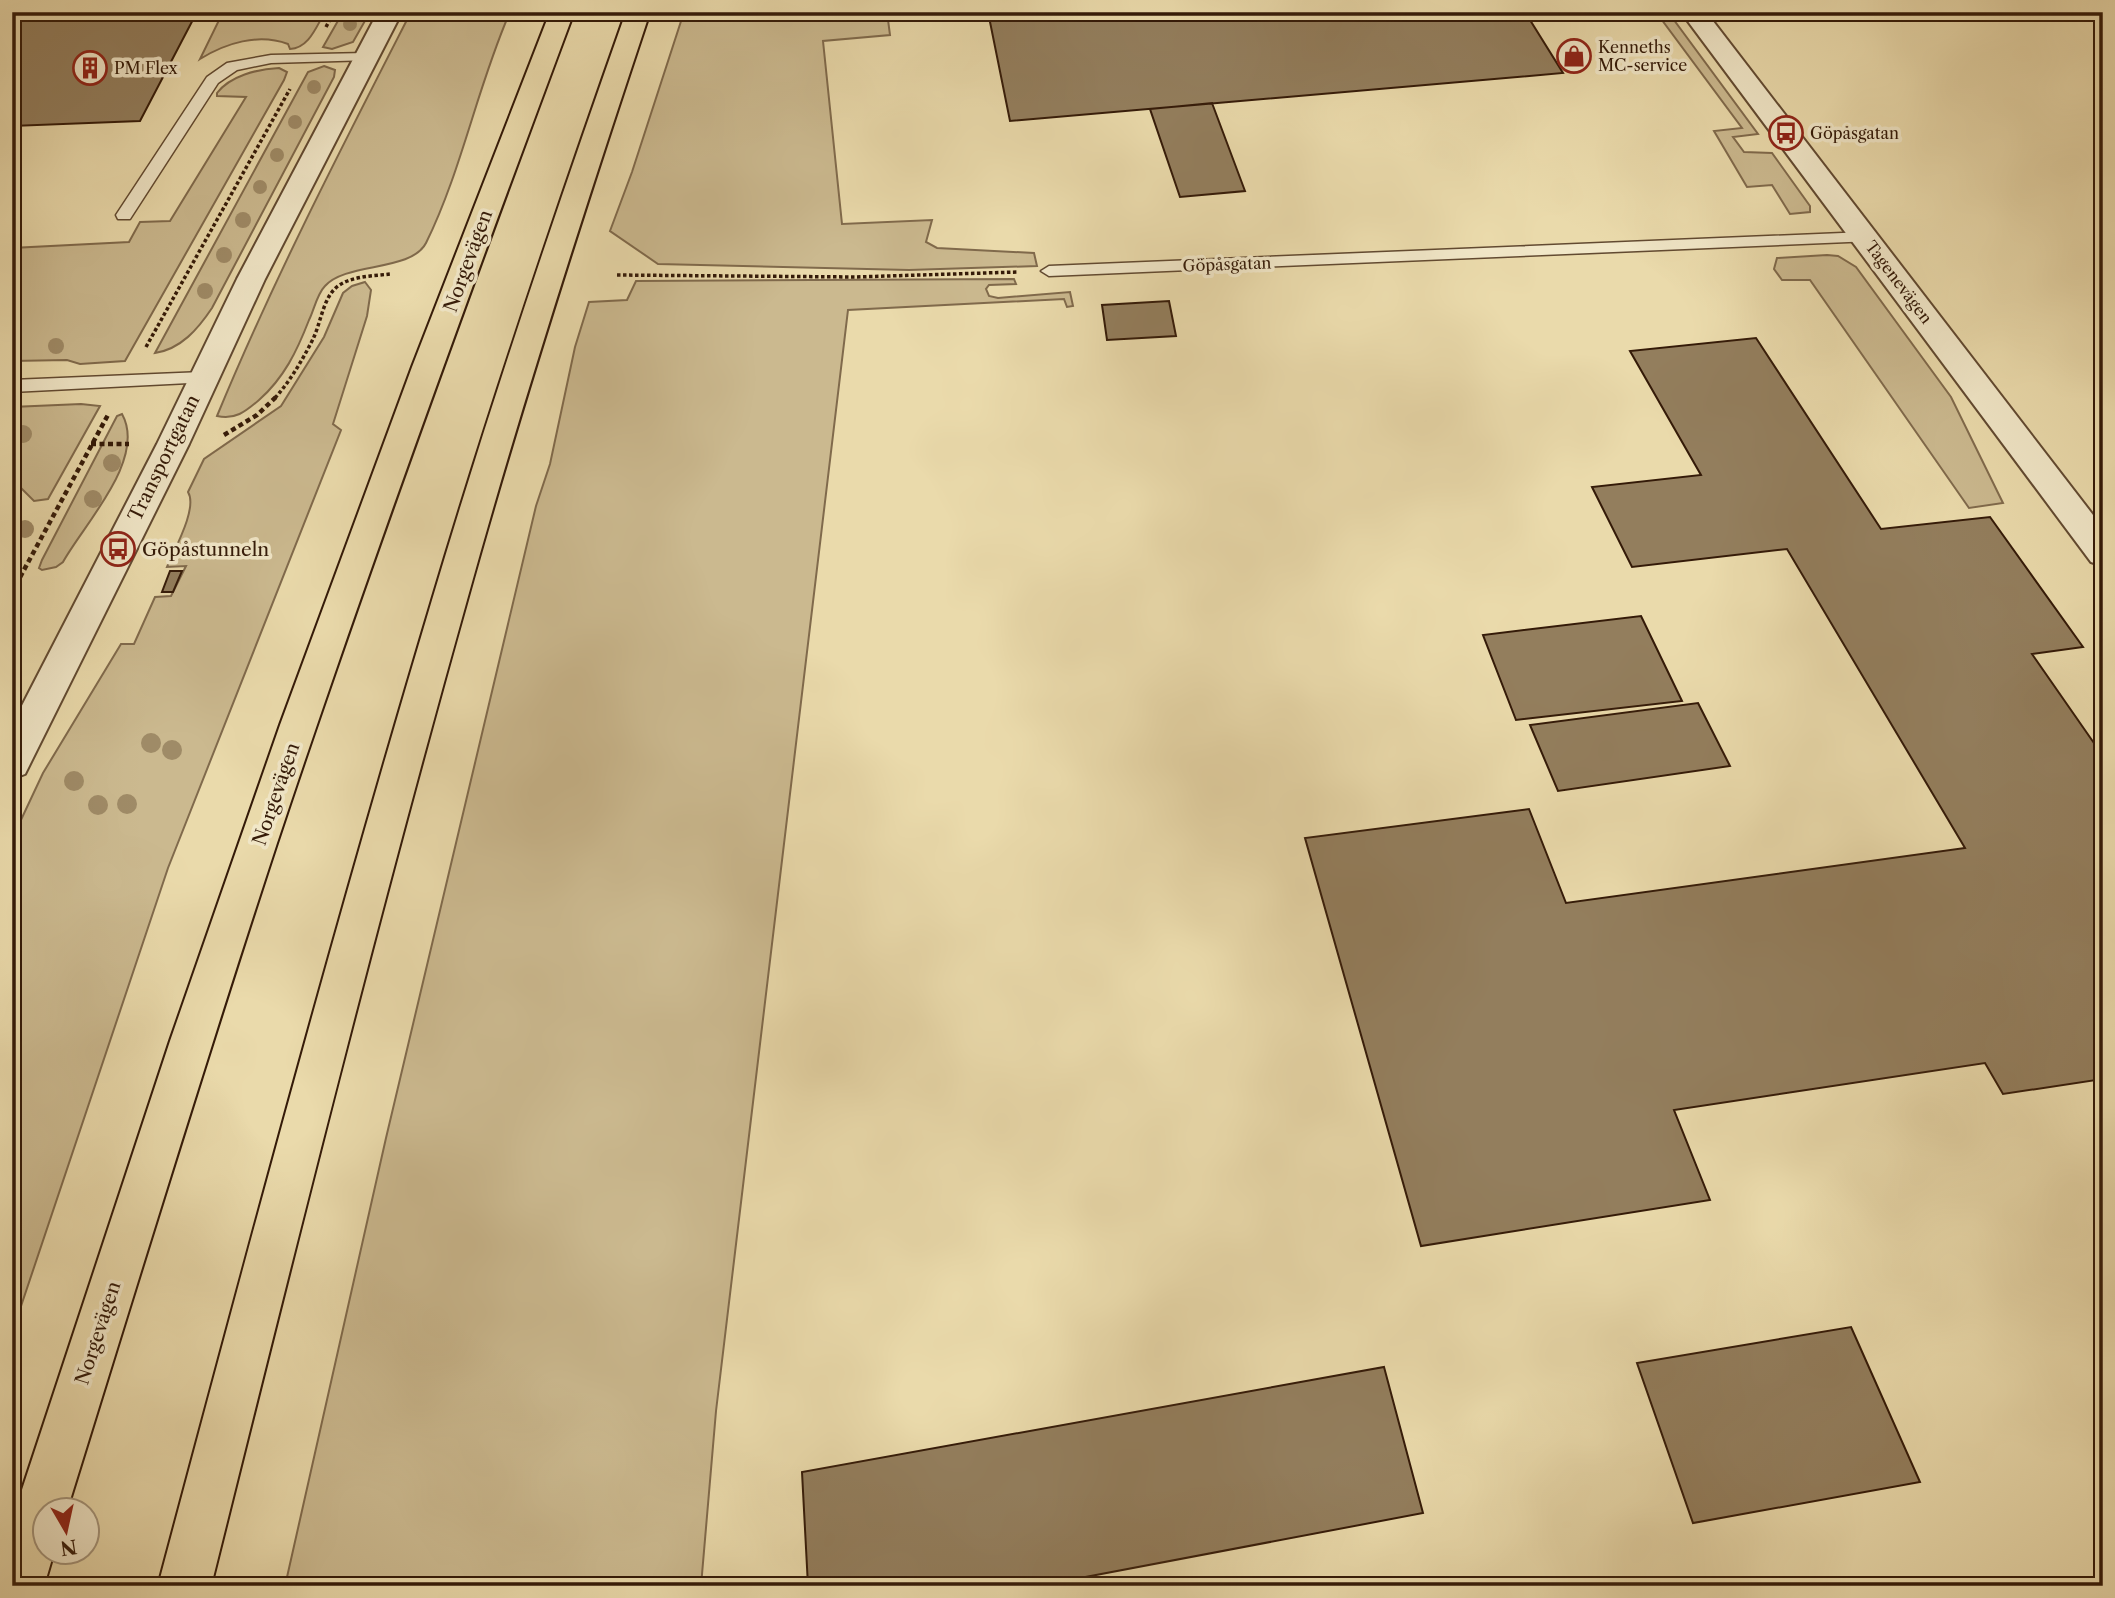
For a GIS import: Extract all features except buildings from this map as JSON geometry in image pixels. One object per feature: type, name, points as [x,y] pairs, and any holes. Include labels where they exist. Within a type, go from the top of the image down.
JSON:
[{"type":"highway","name":"Norgevägen","points":[[17,1586],[216,965],[334,627],[502,167],[562,12]]},
{"type":"highway","points":[[184,1586],[347,962],[440,633],[578,184],[638,12]]},
{"type":"street","name":"Transportgatan","points":[[12,763],[173,444],[203,378],[390,12]]},
{"type":"street","name":"Tagenevägen","points":[[1693,12],[2103,553]]},
{"type":"lane","points":[[124,215],[212,80],[232,66],[271,59],[366,57]]},
{"type":"lane","name":"Göpåsgatan","points":[[1049,271],[1866,237]]},
{"type":"lane","name":"Transportgatan","points":[[12,386],[203,378]]},
{"type":"path","points":[[12,592],[241,173],[334,12]]},
{"type":"path","points":[[617,275],[856,277],[1049,271]]},
{"type":"path","points":[[91,444],[209,441],[232,431],[270,406],[289,385],[308,350],[330,293],[345,282],[364,276],[390,274]]},
{"type":"shaded area","points":[[223,12],[325,12],[311,36],[297,48],[290,49],[288,44],[265,39],[242,41],[220,48],[200,59]]},
{"type":"shaded area","points":[[343,12],[370,12],[353,42],[332,49],[323,47]]},
{"type":"shaded area","points":[[411,12],[510,12],[488,69],[450,187],[426,243],[407,259],[348,273],[325,286],[294,353],[276,383],[244,411],[235,416],[217,416],[286,263]]},
{"type":"shaded area","points":[[684,12],[887,12],[890,35],[823,41],[842,224],[932,220],[926,242],[937,248],[1034,253],[1037,266],[909,270],[658,264],[610,231]]},
{"type":"shaded area","points":[[1656,12],[1668,12],[1758,134],[1733,137],[1744,152],[1772,153],[1810,206],[1810,212],[1790,214],[1772,185],[1747,187],[1714,131],[1742,128]]},
{"type":"shaded area","points":[[324,66],[335,70],[334,77],[212,308],[181,343],[155,353],[308,72]]},
{"type":"shaded area","points":[[279,68],[287,72],[284,80],[125,361],[80,364],[67,360],[12,361],[12,248],[129,242],[140,222],[170,221],[246,97],[217,96],[217,93],[229,82],[245,74]]},
{"type":"shaded area","points":[[1838,256],[1856,267],[1951,397],[2003,503],[1969,508],[1810,280],[1782,280],[1774,269],[1777,258]]},
{"type":"shaded area","points":[[1014,279],[1016,284],[989,285],[986,289],[989,296],[998,298],[1070,292],[1073,306],[1067,307],[1064,299],[848,310],[716,1411],[701,1586],[285,1586],[386,1138],[536,506],[550,464],[575,347],[589,302],[627,300],[636,281]]},
{"type":"shaded area","points":[[365,282],[371,290],[367,316],[333,424],[341,430],[168,868],[12,1333],[12,839],[43,773],[121,644],[134,644],[155,597],[171,596],[186,566],[167,567],[188,518],[188,492],[204,459],[281,406],[324,337],[343,293],[352,286]]},
{"type":"shaded area","points":[[81,404],[100,406],[48,499],[34,501],[12,479],[12,407]]},
{"type":"shaded area","points":[[122,414],[128,432],[126,451],[110,491],[63,562],[56,567],[42,570],[39,568],[42,560],[117,416]]},
{"type":"place","name":"Kenneths MC-service","points":[[1574,56]]},
{"type":"place","name":"PM Flex","points":[[90,68]]},
{"type":"place","name":"Göpåsgatan","points":[[1786,133]]},
{"type":"place","name":"Göpåstunneln","points":[[118,549]]}]
